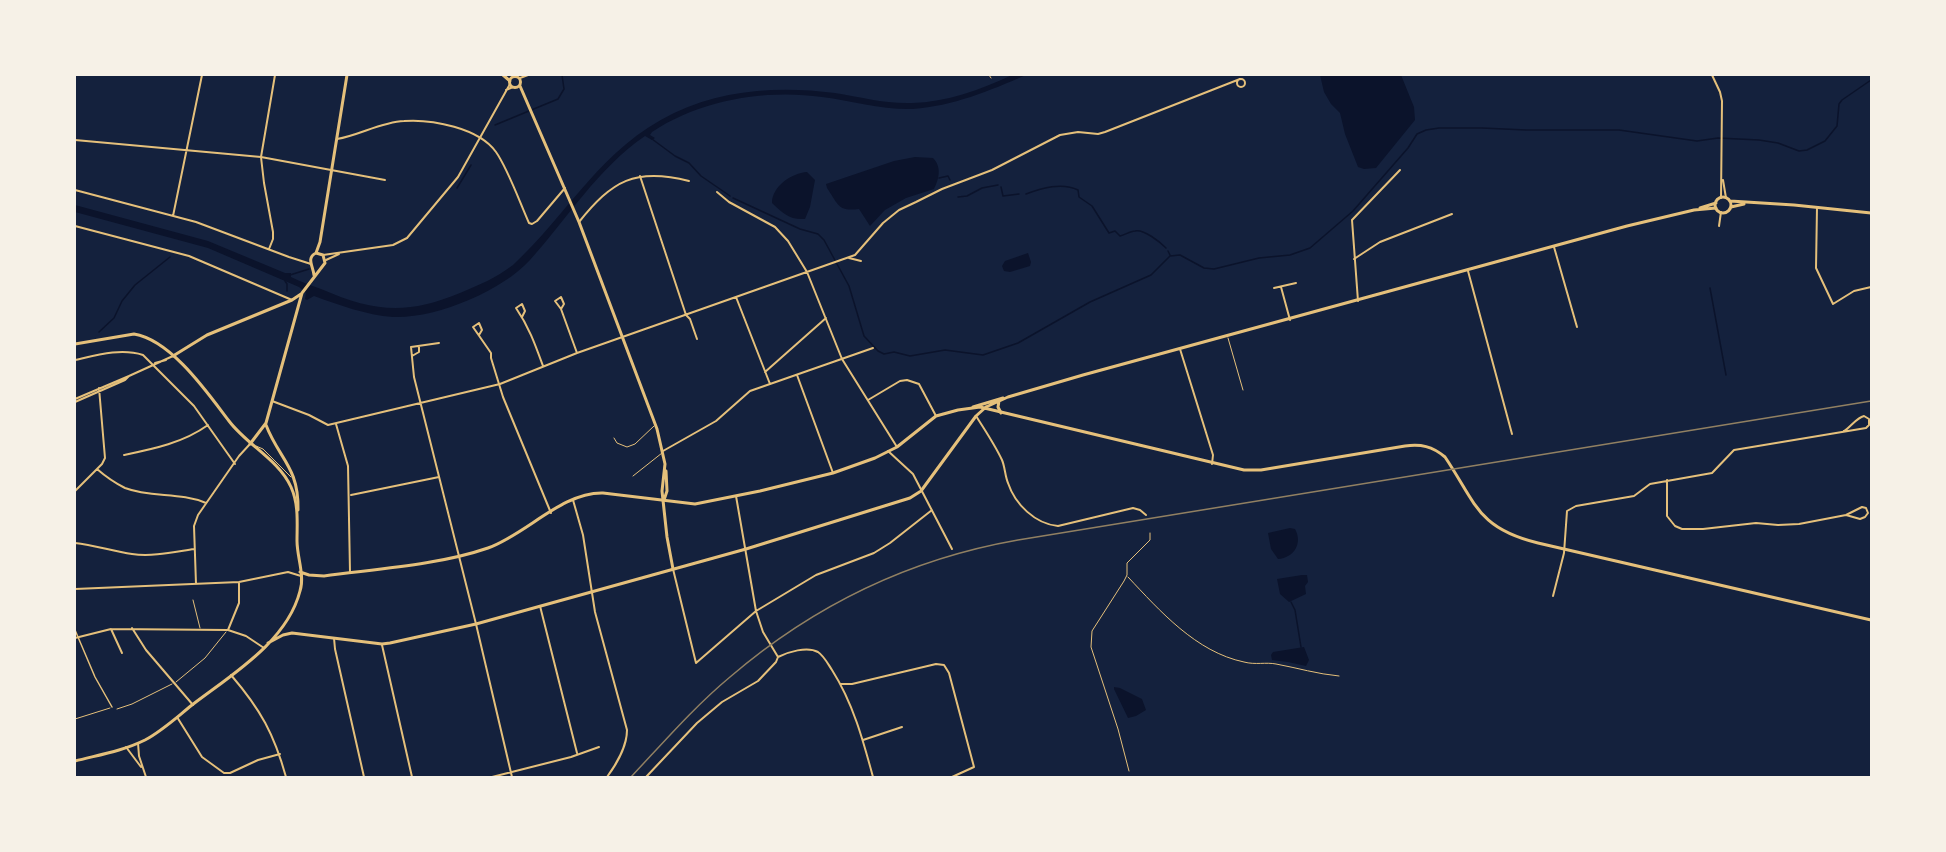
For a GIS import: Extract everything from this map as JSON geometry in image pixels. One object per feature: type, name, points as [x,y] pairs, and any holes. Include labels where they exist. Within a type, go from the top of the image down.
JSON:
[{"type":"main road","points":[[314,275],[312,256],[316,253],[320,242],[347,75]]},
{"type":"main road","points":[[505,76],[520,79],[514,85]]},
{"type":"main road","points":[[505,76],[522,92],[531,110],[578,220],[656,424],[665,464],[662,491],[673,569]]},
{"type":"main road","points":[[513,77],[514,85]]},
{"type":"main road","points":[[301,574],[316,576],[459,556],[502,543],[573,499],[590,493],[695,504],[832,473],[888,452],[936,416],[1634,224],[1694,210],[1716,203],[1721,198],[1749,203],[1871,213]]},
{"type":"main road","points":[[1728,200],[1731,207]]},
{"type":"main road","points":[[1716,203],[1716,208]]},
{"type":"main road","points":[[1694,210],[1716,208],[1721,212],[1726,212],[1731,207],[1749,203]]},
{"type":"main road","points":[[173,356],[207,335],[296,299],[324,265],[326,260],[322,254],[320,242]]},
{"type":"main road","points":[[316,253],[322,254]]},
{"type":"main road","points":[[312,265],[321,267]]},
{"type":"main road","points":[[250,444],[266,423],[296,299]]},
{"type":"main road","points":[[75,344],[134,334],[148,338],[173,356],[208,394],[238,433],[283,474],[291,488],[298,513]]},
{"type":"main road","points":[[268,643],[292,633],[382,644],[476,624],[746,549],[910,498],[921,491],[976,416],[986,407],[1008,397]]},
{"type":"main road","points":[[999,402],[998,407],[1001,413]]},
{"type":"main road","points":[[971,407],[986,407],[1001,413],[1244,470],[1262,470],[1405,446],[1425,446],[1438,451],[1445,457],[1479,512],[1498,528],[1526,540],[1871,620]]},
{"type":"main road","points":[[971,407],[976,416]]},
{"type":"main road","points":[[976,416],[983,412],[994,411]]},
{"type":"main road","points":[[75,761],[126,747],[154,735],[264,648],[291,612],[300,591],[301,574],[297,554],[298,496],[291,469],[266,423]]},
{"type":"street","points":[[173,216],[202,75]]},
{"type":"street","points":[[268,250],[273,239],[273,232],[261,157],[275,75]]},
{"type":"street","points":[[520,79],[528,75]]},
{"type":"street","points":[[1712,75],[1722,97],[1721,198]]},
{"type":"street","points":[[272,401],[328,425],[500,384],[577,353],[847,258],[862,249],[883,223],[899,210],[942,189],[992,170],[1060,135],[1105,132],[1240,79]]},
{"type":"street","points":[[322,254],[393,245],[407,238],[458,177],[506,90],[514,85]]},
{"type":"street","points":[[337,139],[404,121],[440,124],[481,138],[498,155],[529,223],[532,224],[537,222],[565,190]]},
{"type":"street","points":[[75,140],[261,157],[386,180]]},
{"type":"street","points":[[1358,301],[1352,220],[1400,170]]},
{"type":"street","points":[[1722,175],[1728,200]]},
{"type":"street","points":[[640,176],[686,315],[698,339]]},
{"type":"street","points":[[578,220],[605,193],[640,176],[666,176],[689,181]]},
{"type":"street","points":[[75,190],[207,225],[312,265]]},
{"type":"street","points":[[717,192],[729,202],[775,227],[783,234],[807,272],[842,359],[897,447]]},
{"type":"street","points":[[1817,207],[1816,268],[1833,304],[1854,291],[1871,287]]},
{"type":"street","points":[[1719,226],[1721,212]]},
{"type":"street","points":[[1354,259],[1379,243],[1452,214]]},
{"type":"street","points":[[75,226],[189,256],[296,299]]},
{"type":"street","points":[[1554,247],[1577,327]]},
{"type":"street","points":[[326,260],[341,253]]},
{"type":"street","points":[[299,259],[312,256]]},
{"type":"street","points":[[847,258],[861,261]]},
{"type":"street","points":[[1468,271],[1512,434]]},
{"type":"street","points":[[1274,288],[1296,283]]},
{"type":"street","points":[[1281,287],[1290,320]]},
{"type":"street","points":[[736,297],[770,384]]},
{"type":"street","points":[[561,309],[577,353]]},
{"type":"street","points":[[522,317],[528,325],[543,366]]},
{"type":"street","points":[[765,372],[826,318]]},
{"type":"street","points":[[479,335],[491,353],[490,358],[503,397],[551,513]]},
{"type":"street","points":[[439,343],[411,347],[420,404],[512,777]]},
{"type":"street","points":[[412,356],[419,352],[419,346]]},
{"type":"street","points":[[663,451],[716,421],[750,391],[873,348]]},
{"type":"street","points":[[1180,349],[1213,455],[1212,464]]},
{"type":"street","points":[[75,360],[106,353],[134,352],[143,355],[194,406],[235,464]]},
{"type":"street","points":[[75,400],[173,356]]},
{"type":"street","points":[[797,375],[832,473]]},
{"type":"street","points":[[868,400],[900,381],[907,380],[919,384],[936,416]]},
{"type":"street","points":[[75,491],[105,458],[100,390]]},
{"type":"street","points":[[976,416],[1002,461],[1008,484],[1017,500],[1028,512],[1047,525],[1058,525],[1133,508],[1146,515]]},
{"type":"street","points":[[1553,596],[1564,553],[1567,511],[1576,506],[1634,496],[1650,484],[1712,473],[1734,450],[1843,432],[1866,428],[1869,425],[1869,419],[1864,416],[1859,418],[1843,432]]},
{"type":"street","points":[[335,423],[346,455],[350,495],[350,572]]},
{"type":"street","points":[[124,454],[158,448],[198,432],[208,425]]},
{"type":"street","points":[[196,584],[194,526],[206,503],[250,444]]},
{"type":"street","points":[[888,452],[913,474],[952,549]]},
{"type":"street","points":[[97,469],[124,487],[194,498],[206,503]]},
{"type":"street","points":[[350,495],[439,477]]},
{"type":"street","points":[[1667,480],[1667,516],[1675,526],[1682,529],[1756,523],[1799,524],[1846,515],[1862,507],[1866,508],[1868,513],[1860,519],[1846,515]]},
{"type":"street","points":[[736,496],[756,611],[764,632],[778,657]]},
{"type":"street","points":[[573,499],[583,535],[591,592],[607,661],[627,730],[624,744],[606,777]]},
{"type":"street","points":[[673,569],[696,663],[756,611],[816,575],[874,553],[932,510]]},
{"type":"street","points":[[75,543],[147,555],[194,549]]},
{"type":"street","points":[[75,589],[239,582],[288,572],[301,574]]},
{"type":"street","points":[[228,630],[239,603],[239,582]]},
{"type":"street","points":[[540,606],[577,753]]},
{"type":"street","points":[[76,637],[111,629],[132,628],[228,630],[246,636],[264,648]]},
{"type":"street","points":[[132,628],[146,650],[193,705]]},
{"type":"street","points":[[111,629],[122,653]]},
{"type":"street","points":[[75,630],[76,637],[112,707]]},
{"type":"street","points":[[334,638],[364,777]]},
{"type":"street","points":[[382,644],[412,777]]},
{"type":"street","points":[[646,777],[697,723],[722,702],[758,681],[778,657],[809,650],[822,655],[841,684],[850,702],[873,777]]},
{"type":"street","points":[[841,684],[852,684],[925,666],[944,665],[949,673],[974,767],[952,777]]},
{"type":"street","points":[[231,675],[271,732],[286,777]]},
{"type":"street","points":[[177,717],[202,757],[224,773],[230,773],[258,760],[279,754]]},
{"type":"street","points":[[863,740],[902,727]]},
{"type":"street","points":[[138,743],[142,768]]},
{"type":"street","points":[[126,747],[146,777]]},
{"type":"street","points":[[492,777],[571,757],[599,747]]},
{"type":"street","points":[[610,772],[614,777]]},
{"type":"lane","points":[[1228,336],[1243,390]]},
{"type":"lane","points":[[614,438],[617,443],[627,447],[635,444],[656,424]]},
{"type":"lane","points":[[250,444],[263,449],[296,484]]},
{"type":"lane","points":[[633,476],[663,451]]},
{"type":"lane","points":[[1129,771],[1091,647],[1090,636],[1127,575],[1127,563],[1150,540],[1150,533]]},
{"type":"lane","points":[[1127,575],[1170,620],[1211,651],[1247,663],[1275,663],[1318,674],[1339,676]]},
{"type":"lane","points":[[193,600],[201,630]]},
{"type":"lane","points":[[117,709],[174,683],[205,658],[228,630]]},
{"type":"lane","points":[[75,719],[112,707]]},
{"type":"water","points":[[1012,75],[1026,75],[971,97],[942,105],[913,109],[890,108],[822,97],[778,95],[734,100],[691,112],[652,132],[650,135],[655,138],[652,140],[645,136],[612,163],[530,260],[503,282],[467,301],[410,316],[393,317],[373,314],[314,296],[307,300],[305,299],[306,293],[299,287],[208,248],[75,212],[75,205],[208,241],[285,273],[291,273],[291,277],[340,297],[358,302],[390,308],[423,305],[460,293],[507,270],[626,144],[648,127],[693,105],[733,94],[774,90],[835,93],[892,102],[925,102],[963,94]]},
{"type":"water","points":[[1320,75],[1401,75],[1414,107],[1415,120],[1376,168],[1358,167],[1345,134],[1340,113],[1324,92]]},
{"type":"water","points":[[915,157],[933,158],[938,165],[939,173],[934,189],[906,198],[885,210],[870,226],[859,209],[852,210],[839,206],[827,188],[826,184],[894,161]]},
{"type":"water","points":[[807,172],[815,180],[810,207],[805,219],[790,217],[772,203],[775,191],[789,178]]},
{"type":"water","points":[[1028,253],[1030,266],[1010,272],[1004,271],[1002,266],[1005,261]]},
{"type":"water","points":[[1295,529],[1297,534],[1296,549],[1289,556],[1278,559],[1271,549],[1268,533]]},
{"type":"water","points":[[1307,575],[1306,594],[1289,602],[1280,594],[1277,579]]},
{"type":"water","points":[[1304,647],[1309,660],[1306,666],[1272,660],[1273,652]]},
{"type":"water","points":[[1114,687],[1142,699],[1146,710],[1128,718]]},
{"type":"waterway","points":[[495,125],[558,99],[564,89],[562,75]]},
{"type":"waterway","points":[[733,198],[800,229],[818,234],[824,240],[849,286],[864,336],[878,351],[884,354],[894,352],[910,356],[945,350],[983,355],[1018,343],[1090,302],[1151,275],[1170,256],[1180,255],[1204,268],[1214,269],[1259,258],[1290,255],[1310,248],[1353,211],[1408,148],[1417,134],[1426,130],[1439,128],[1619,130],[1697,141],[1718,138],[1759,140],[1778,143],[1799,151],[1807,150],[1825,141],[1837,126],[1839,104],[1842,100],[1871,80]]},
{"type":"waterway","points":[[652,139],[689,163],[701,176],[730,196]]},
{"type":"waterway","points":[[457,188],[471,165]]},
{"type":"waterway","points":[[939,178],[948,176],[950,180]]},
{"type":"waterway","points":[[958,197],[998,185]]},
{"type":"waterway","points":[[1026,194],[1059,186],[1078,190],[1079,197],[1092,206],[1109,233],[1115,231],[1120,236],[1133,231],[1143,232],[1166,248]]},
{"type":"waterway","points":[[1001,187],[1003,196],[1019,194]]},
{"type":"waterway","points":[[1168,251],[1170,255]]},
{"type":"waterway","points":[[99,332],[114,318],[122,301],[135,285],[170,257]]},
{"type":"waterway","points":[[290,275],[309,269]]},
{"type":"waterway","points":[[285,281],[287,291]]},
{"type":"waterway","points":[[1710,288],[1726,375]]},
{"type":"waterway","points":[[1291,602],[1295,610],[1301,647]]},
{"type":"railway","points":[[631,777],[704,700],[762,651],[829,607],[901,573],[939,559],[1018,540],[1871,401]]}]
